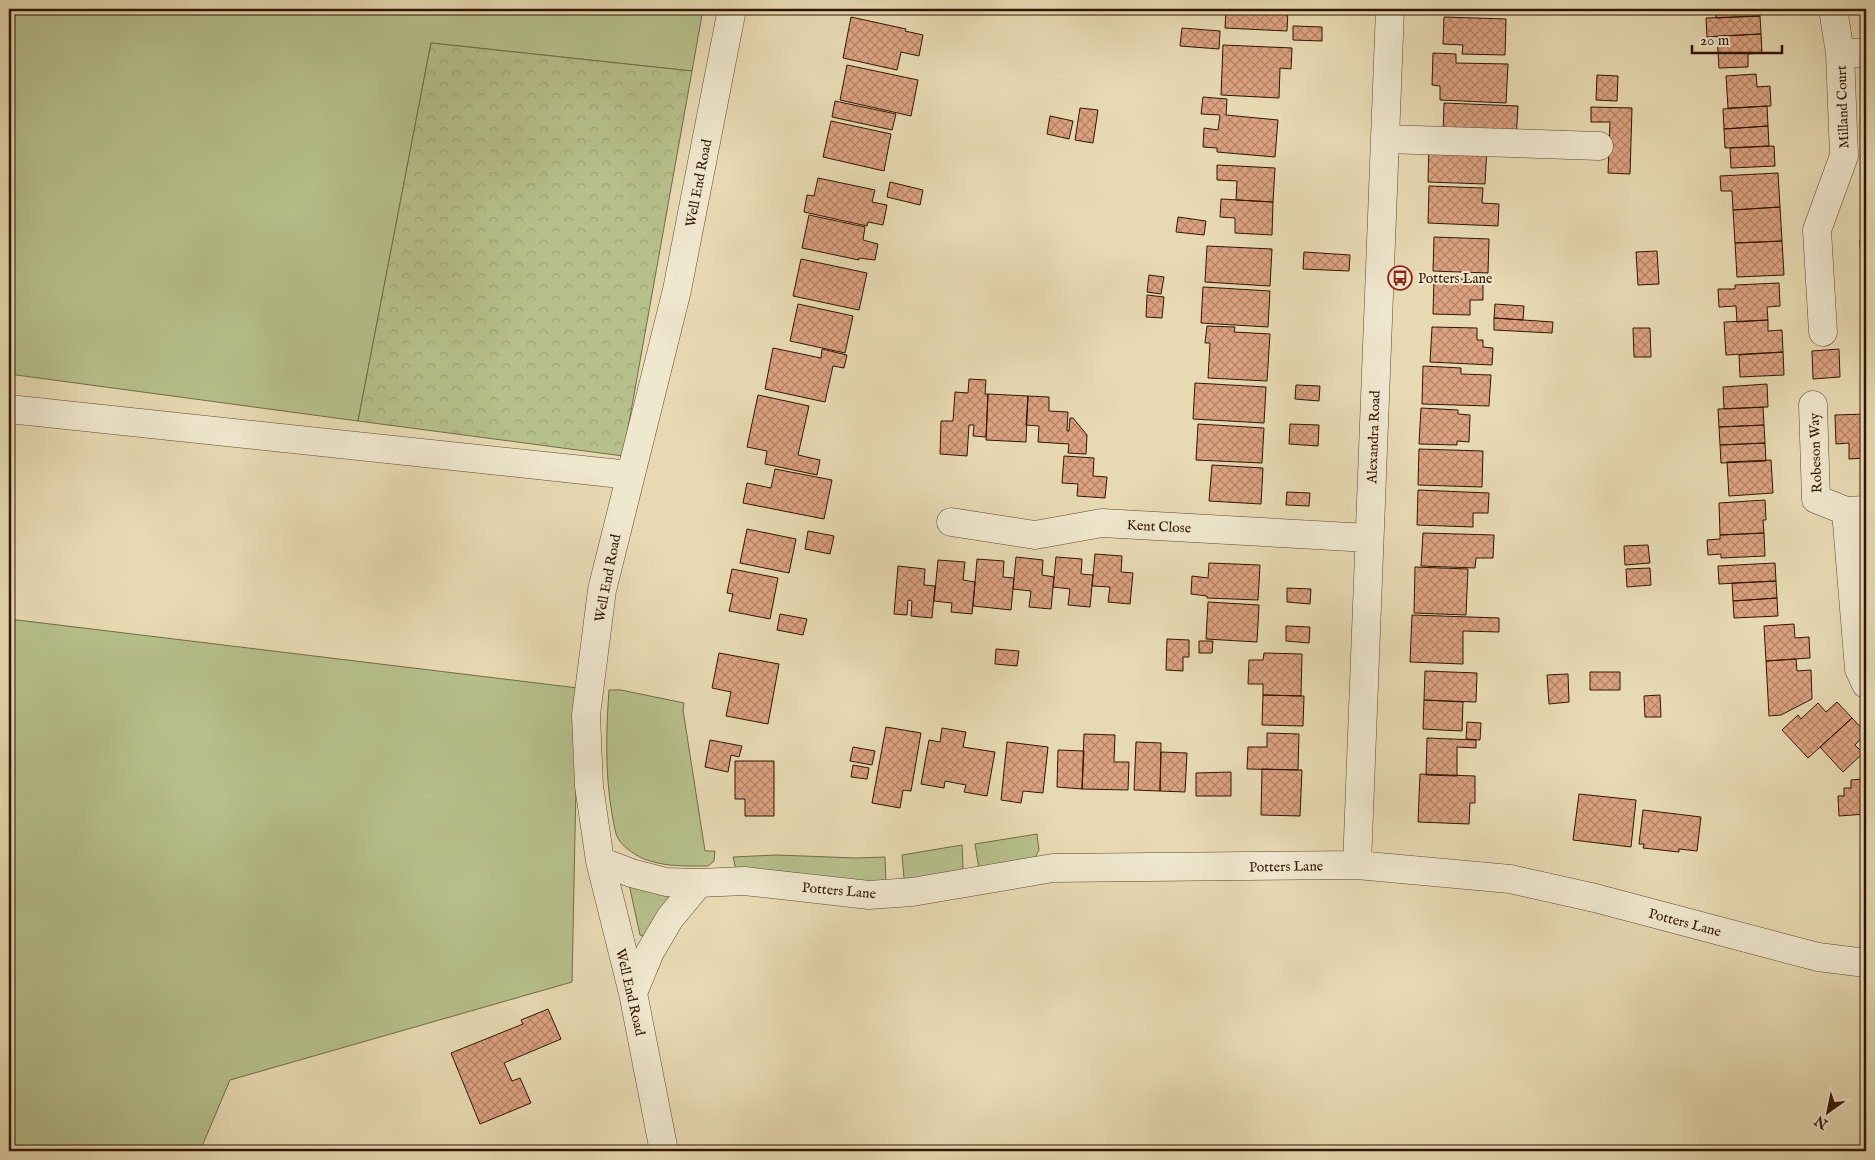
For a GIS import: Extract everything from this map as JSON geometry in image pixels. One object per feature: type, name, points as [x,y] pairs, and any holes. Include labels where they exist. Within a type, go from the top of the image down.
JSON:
[{"type":"street","name":"Well End Road","points":[[664,1151],[633,993],[600,861],[589,786],[586,715],[602,593],[677,290],[732,9]]},
{"type":"street","name":"Alexandra Road","points":[[1357,865],[1390,9]]},
{"type":"street","name":"Milland Court","points":[[1822,332],[1817,230],[1844,156],[1853,53],[1833,9]]},
{"type":"street","points":[[1385,139],[1599,146]]},
{"type":"street","name":"Robeson Way","points":[[1814,405],[1816,500],[1856,510],[1858,669],[1866,684]]},
{"type":"street","points":[[9,410],[630,475]]},
{"type":"street","name":"Kent Close","points":[[951,522],[1035,535],[1102,523],[1369,538]]},
{"type":"street","name":"Potters Lane","points":[[600,861],[666,882],[744,881],[869,895],[912,892],[1053,868],[1357,865],[1510,880],[1595,898],[1818,957],[1866,963]]},
{"type":"street","points":[[633,993],[650,952],[665,926],[698,883]]},
{"type":"green space","points":[[9,9],[703,9],[692,71],[431,43],[358,421],[9,374]]},
{"type":"green space","points":[[431,43],[692,71],[623,456],[358,421]]},
{"type":"green space","points":[[9,619],[578,688],[572,982],[230,1080],[200,1151],[9,1151]]},
{"type":"green space","points":[[609,690],[621,690],[684,703],[683,710],[705,851],[715,851],[714,861],[708,866],[678,866],[643,859],[624,846],[619,840],[614,827],[607,768]]},
{"type":"green space","points":[[1037,834],[1039,850],[1035,858],[979,869],[975,844]]},
{"type":"green space","points":[[962,845],[963,867],[960,874],[909,882],[904,878],[902,855]]},
{"type":"green space","points":[[777,855],[856,858],[885,857],[886,883],[736,870],[733,857]]},
{"type":"green space","points":[[629,884],[671,894],[671,899],[643,936],[640,935]]},
{"type":"building","points":[[1226,9],[1288,9],[1287,31],[1225,28]]},
{"type":"building","points":[[1715,9],[1759,9],[1760,16],[1716,18]]},
{"type":"building","points":[[1760,16],[1761,34],[1707,37],[1706,18]]},
{"type":"building","points":[[851,17],[906,29],[905,31],[923,35],[919,56],[901,52],[897,70],[843,58]]},
{"type":"building","points":[[1444,17],[1506,19],[1505,55],[1462,54],[1463,45],[1443,44]]},
{"type":"building","points":[[1293,26],[1322,27],[1322,41],[1293,40]]},
{"type":"building","points":[[1182,28],[1220,31],[1219,49],[1180,46]]},
{"type":"building","points":[[1761,34],[1762,53],[1748,54],[1748,67],[1719,68],[1717,36]]},
{"type":"building","points":[[1223,45],[1292,48],[1291,69],[1280,68],[1279,98],[1221,95]]},
{"type":"building","points":[[1433,53],[1456,54],[1456,63],[1508,64],[1506,103],[1440,100],[1440,86],[1432,85]]},
{"type":"building","points":[[847,65],[918,80],[911,116],[840,100]]},
{"type":"building","points":[[1756,74],[1757,87],[1770,86],[1771,106],[1728,108],[1726,76]]},
{"type":"building","points":[[1597,75],[1618,76],[1617,101],[1596,100]]},
{"type":"building","points":[[1203,97],[1227,99],[1226,115],[1278,120],[1275,157],[1217,152],[1217,148],[1203,147],[1204,128],[1218,130],[1220,115],[1201,114]]},
{"type":"building","points":[[835,101],[896,114],[892,130],[832,117]]},
{"type":"building","points":[[1444,103],[1518,106],[1516,140],[1443,137]]},
{"type":"building","points":[[1767,106],[1768,126],[1724,129],[1723,109]]},
{"type":"building","points":[[1591,107],[1632,108],[1630,174],[1608,173],[1610,122],[1591,122]]},
{"type":"building","points":[[1080,108],[1098,110],[1093,143],[1075,140]]},
{"type":"building","points":[[1050,116],[1073,121],[1069,139],[1047,134]]},
{"type":"building","points":[[831,121],[891,134],[884,171],[823,157]]},
{"type":"building","points":[[1768,126],[1769,146],[1725,148],[1724,129]]},
{"type":"building","points":[[1429,144],[1487,146],[1485,184],[1428,182]]},
{"type":"building","points":[[1774,146],[1775,166],[1731,168],[1730,148]]},
{"type":"building","points":[[1217,165],[1275,168],[1273,202],[1236,200],[1237,181],[1217,180]]},
{"type":"building","points":[[1778,173],[1780,207],[1733,210],[1732,191],[1721,191],[1720,176]]},
{"type":"building","points":[[818,178],[875,190],[872,202],[887,205],[883,225],[868,222],[867,226],[804,212],[807,195],[814,196]]},
{"type":"building","points":[[890,182],[923,190],[920,205],[887,197]]},
{"type":"building","points":[[1429,186],[1483,188],[1482,203],[1499,204],[1498,226],[1428,223]]},
{"type":"building","points":[[1221,199],[1273,202],[1272,235],[1235,233],[1235,218],[1220,217]]},
{"type":"building","points":[[1780,207],[1782,241],[1735,243],[1733,210]]},
{"type":"building","points":[[809,215],[865,227],[863,240],[878,244],[875,260],[859,258],[859,260],[802,248]]},
{"type":"building","points":[[1178,217],[1206,221],[1204,235],[1176,232]]},
{"type":"building","points":[[1434,237],[1489,239],[1488,273],[1433,271]]},
{"type":"building","points":[[1866,239],[1866,262],[1861,263],[1860,240]]},
{"type":"building","points":[[1782,241],[1784,275],[1737,277],[1735,243]]},
{"type":"building","points":[[1207,246],[1272,249],[1270,286],[1205,282]]},
{"type":"building","points":[[1657,251],[1659,284],[1638,285],[1636,252]]},
{"type":"building","points":[[1304,252],[1350,255],[1349,271],[1303,269]]},
{"type":"building","points":[[801,259],[867,273],[859,310],[793,296]]},
{"type":"building","points":[[1866,262],[1866,297],[1863,297],[1861,263]]},
{"type":"building","points":[[1149,275],[1164,277],[1161,294],[1147,292]]},
{"type":"building","points":[[1434,278],[1483,280],[1483,300],[1470,300],[1470,315],[1433,314]]},
{"type":"building","points":[[1779,283],[1780,306],[1767,307],[1768,320],[1737,322],[1736,306],[1719,307],[1718,289],[1735,289],[1735,285]]},
{"type":"building","points":[[1203,287],[1270,291],[1268,327],[1201,323]]},
{"type":"building","points":[[1147,295],[1164,297],[1162,318],[1146,317]]},
{"type":"building","points":[[1863,297],[1866,297],[1866,333],[1865,333]]},
{"type":"building","points":[[798,304],[853,316],[845,353],[790,341]]},
{"type":"building","points":[[1495,304],[1524,306],[1523,320],[1494,318]]},
{"type":"building","points":[[1494,318],[1553,322],[1552,333],[1494,330]]},
{"type":"building","points":[[1768,320],[1768,331],[1782,330],[1783,352],[1726,355],[1724,322]]},
{"type":"building","points":[[1207,326],[1235,327],[1234,332],[1270,334],[1267,381],[1208,378],[1210,343],[1205,343]]},
{"type":"building","points":[[1432,327],[1477,328],[1477,340],[1483,340],[1483,347],[1493,348],[1492,365],[1430,362]]},
{"type":"building","points":[[1633,328],[1650,328],[1651,357],[1634,357]]},
{"type":"building","points":[[773,348],[821,358],[822,349],[847,355],[844,368],[833,366],[825,402],[765,389]]},
{"type":"building","points":[[1839,349],[1840,377],[1813,379],[1812,351]]},
{"type":"building","points":[[1783,352],[1784,375],[1740,377],[1739,355]]},
{"type":"building","points":[[1423,366],[1461,368],[1461,374],[1491,375],[1489,406],[1422,404]]},
{"type":"building","points":[[969,379],[986,380],[985,394],[988,394],[986,437],[973,436],[974,425],[969,425],[967,456],[940,454],[941,421],[953,421],[955,392],[968,393]]},
{"type":"building","points":[[1195,383],[1266,387],[1264,423],[1193,419]]},
{"type":"building","points":[[1767,384],[1768,407],[1724,409],[1723,387]]},
{"type":"building","points":[[1296,385],[1320,386],[1319,401],[1295,399]]},
{"type":"building","points":[[988,394],[1028,396],[1026,442],[986,440]]},
{"type":"building","points":[[758,395],[809,406],[798,455],[820,460],[817,475],[765,464],[767,451],[747,447]]},
{"type":"building","points":[[1028,396],[1049,397],[1049,411],[1068,412],[1067,431],[1069,431],[1070,418],[1073,418],[1087,435],[1086,454],[1068,453],[1069,444],[1038,442],[1039,426],[1026,425]]},
{"type":"building","points":[[1763,407],[1764,425],[1719,427],[1718,409]]},
{"type":"building","points":[[1421,408],[1458,410],[1458,414],[1470,415],[1469,442],[1457,441],[1457,445],[1419,444]]},
{"type":"building","points":[[1866,414],[1866,458],[1849,459],[1849,443],[1836,444],[1835,415]]},
{"type":"building","points":[[1198,424],[1264,428],[1262,463],[1196,460]]},
{"type":"building","points":[[1290,424],[1319,425],[1318,446],[1289,444]]},
{"type":"building","points":[[1764,425],[1765,443],[1720,445],[1719,427]]},
{"type":"building","points":[[1765,443],[1766,461],[1721,463],[1720,445]]},
{"type":"building","points":[[1419,449],[1483,451],[1482,487],[1418,485]]},
{"type":"building","points":[[1064,456],[1094,458],[1093,476],[1107,477],[1105,498],[1077,496],[1078,484],[1062,483]]},
{"type":"building","points":[[1771,460],[1773,493],[1729,496],[1727,462]]},
{"type":"building","points":[[1212,465],[1263,468],[1261,504],[1209,501]]},
{"type":"building","points":[[775,469],[832,480],[824,519],[743,503],[747,483],[771,488]]},
{"type":"building","points":[[1418,490],[1489,493],[1488,513],[1473,513],[1473,527],[1417,525]]},
{"type":"building","points":[[1287,492],[1310,493],[1309,506],[1286,505]]},
{"type":"building","points":[[1765,500],[1766,520],[1763,520],[1764,533],[1720,535],[1719,503]]},
{"type":"building","points":[[747,529],[796,539],[789,573],[740,563]]},
{"type":"building","points":[[808,531],[834,536],[830,554],[805,549]]},
{"type":"building","points":[[1423,533],[1494,535],[1493,558],[1476,558],[1475,568],[1421,566]]},
{"type":"building","points":[[1764,533],[1765,556],[1721,558],[1721,554],[1708,555],[1707,540],[1720,539],[1720,535]]},
{"type":"building","points":[[1648,545],[1650,563],[1625,565],[1624,546]]},
{"type":"building","points":[[1095,554],[1122,556],[1121,572],[1133,573],[1130,604],[1108,602],[1110,587],[1092,586]]},
{"type":"building","points":[[1016,557],[1043,560],[1042,575],[1054,577],[1051,609],[1029,607],[1031,591],[1013,589]]},
{"type":"building","points":[[1056,557],[1082,559],[1081,574],[1093,575],[1090,607],[1068,605],[1070,589],[1053,587]]},
{"type":"building","points":[[977,559],[1004,561],[1003,577],[1014,578],[1011,610],[973,606]]},
{"type":"building","points":[[938,560],[965,562],[963,580],[975,582],[972,614],[951,612],[952,603],[934,601]]},
{"type":"building","points":[[1209,563],[1260,565],[1258,600],[1207,598],[1207,596],[1191,594],[1192,576],[1208,578]]},
{"type":"building","points":[[1775,563],[1776,581],[1719,584],[1718,566]]},
{"type":"building","points":[[898,566],[925,569],[924,585],[935,586],[932,618],[911,616],[912,601],[908,600],[907,615],[894,614]]},
{"type":"building","points":[[1415,567],[1468,569],[1466,615],[1414,613]]},
{"type":"building","points":[[1650,568],[1651,585],[1627,587],[1626,569]]},
{"type":"building","points":[[732,569],[778,578],[770,619],[729,611],[733,594],[727,593]]},
{"type":"building","points":[[1776,581],[1777,598],[1733,601],[1732,583]]},
{"type":"building","points":[[1287,588],[1311,589],[1310,604],[1287,602]]},
{"type":"building","points":[[1777,598],[1778,616],[1734,618],[1733,601]]},
{"type":"building","points":[[1208,602],[1259,605],[1257,642],[1206,639]]},
{"type":"building","points":[[780,614],[807,619],[803,635],[777,630]]},
{"type":"building","points":[[1412,615],[1499,618],[1499,632],[1463,631],[1463,664],[1410,662]]},
{"type":"building","points":[[1794,624],[1795,638],[1809,637],[1810,658],[1766,661],[1764,626]]},
{"type":"building","points":[[1286,626],[1310,627],[1309,643],[1286,641]]},
{"type":"building","points":[[1167,639],[1189,640],[1189,657],[1183,657],[1183,671],[1166,670]]},
{"type":"building","points":[[1199,641],[1213,641],[1212,653],[1199,653]]},
{"type":"building","points":[[996,649],[1019,651],[1017,666],[995,664]]},
{"type":"building","points":[[719,653],[779,664],[768,724],[726,716],[731,692],[712,688]]},
{"type":"building","points":[[1264,653],[1302,654],[1301,696],[1263,695],[1263,684],[1248,684],[1249,660],[1263,660]]},
{"type":"building","points":[[1796,659],[1797,671],[1811,670],[1812,699],[1781,715],[1769,716],[1766,661]]},
{"type":"building","points":[[1425,671],[1477,673],[1476,702],[1424,700]]},
{"type":"building","points":[[1590,672],[1620,672],[1620,690],[1590,690]]},
{"type":"building","points":[[1568,674],[1569,702],[1549,704],[1547,675]]},
{"type":"building","points":[[1263,695],[1304,696],[1303,726],[1262,725]]},
{"type":"building","points":[[1660,695],[1661,717],[1645,717],[1644,696]]},
{"type":"building","points":[[1424,700],[1463,702],[1462,731],[1423,729]]},
{"type":"building","points":[[1837,702],[1852,718],[1808,758],[1782,730],[1798,715],[1801,719],[1818,703],[1826,712]]},
{"type":"building","points":[[1852,718],[1866,733],[1855,745],[1863,753],[1843,772],[1820,747]]},
{"type":"building","points":[[1467,722],[1481,723],[1480,740],[1466,739]]},
{"type":"building","points":[[886,727],[921,733],[911,791],[903,790],[900,808],[872,803]]},
{"type":"building","points":[[942,728],[966,732],[963,747],[995,752],[987,796],[964,792],[966,785],[945,781],[944,788],[921,784],[929,740],[940,742]]},
{"type":"building","points":[[1267,733],[1299,734],[1298,770],[1247,769],[1248,747],[1267,747]]},
{"type":"building","points":[[1084,734],[1115,735],[1114,762],[1129,762],[1128,790],[1082,789]]},
{"type":"building","points":[[1427,738],[1476,740],[1476,748],[1457,747],[1457,776],[1426,775]]},
{"type":"building","points":[[710,740],[742,746],[739,757],[731,755],[728,772],[705,767]]},
{"type":"building","points":[[1007,742],[1048,747],[1043,793],[1023,791],[1021,803],[1001,800]]},
{"type":"building","points":[[1136,742],[1161,743],[1160,791],[1134,790]]},
{"type":"building","points":[[853,747],[875,751],[872,765],[850,761]]},
{"type":"building","points":[[1058,750],[1084,751],[1082,789],[1057,787]]},
{"type":"building","points":[[1161,752],[1187,753],[1185,792],[1160,791]]},
{"type":"building","points":[[735,761],[774,761],[774,816],[745,816],[745,799],[735,799]]},
{"type":"building","points":[[853,765],[869,768],[867,779],[851,777]]},
{"type":"building","points":[[1262,769],[1302,770],[1300,816],[1261,815]]},
{"type":"building","points":[[1863,770],[1866,770],[1866,814],[1839,816],[1838,796],[1844,796],[1844,788],[1851,788],[1851,780],[1863,779]]},
{"type":"building","points":[[1231,772],[1231,796],[1196,796],[1196,773]]},
{"type":"building","points":[[1420,774],[1475,776],[1475,803],[1470,803],[1469,824],[1418,822]]},
{"type":"building","points":[[1579,794],[1636,800],[1631,847],[1573,840]]},
{"type":"building","points":[[1643,810],[1701,817],[1697,851],[1679,849],[1679,852],[1643,848],[1644,844],[1639,844]]},
{"type":"building","points":[[548,1009],[561,1039],[504,1063],[512,1081],[520,1078],[531,1103],[480,1124],[451,1053],[523,1024],[521,1020]]},
{"type":"place","name":"Potters Lane","points":[[1400,278]]}]
